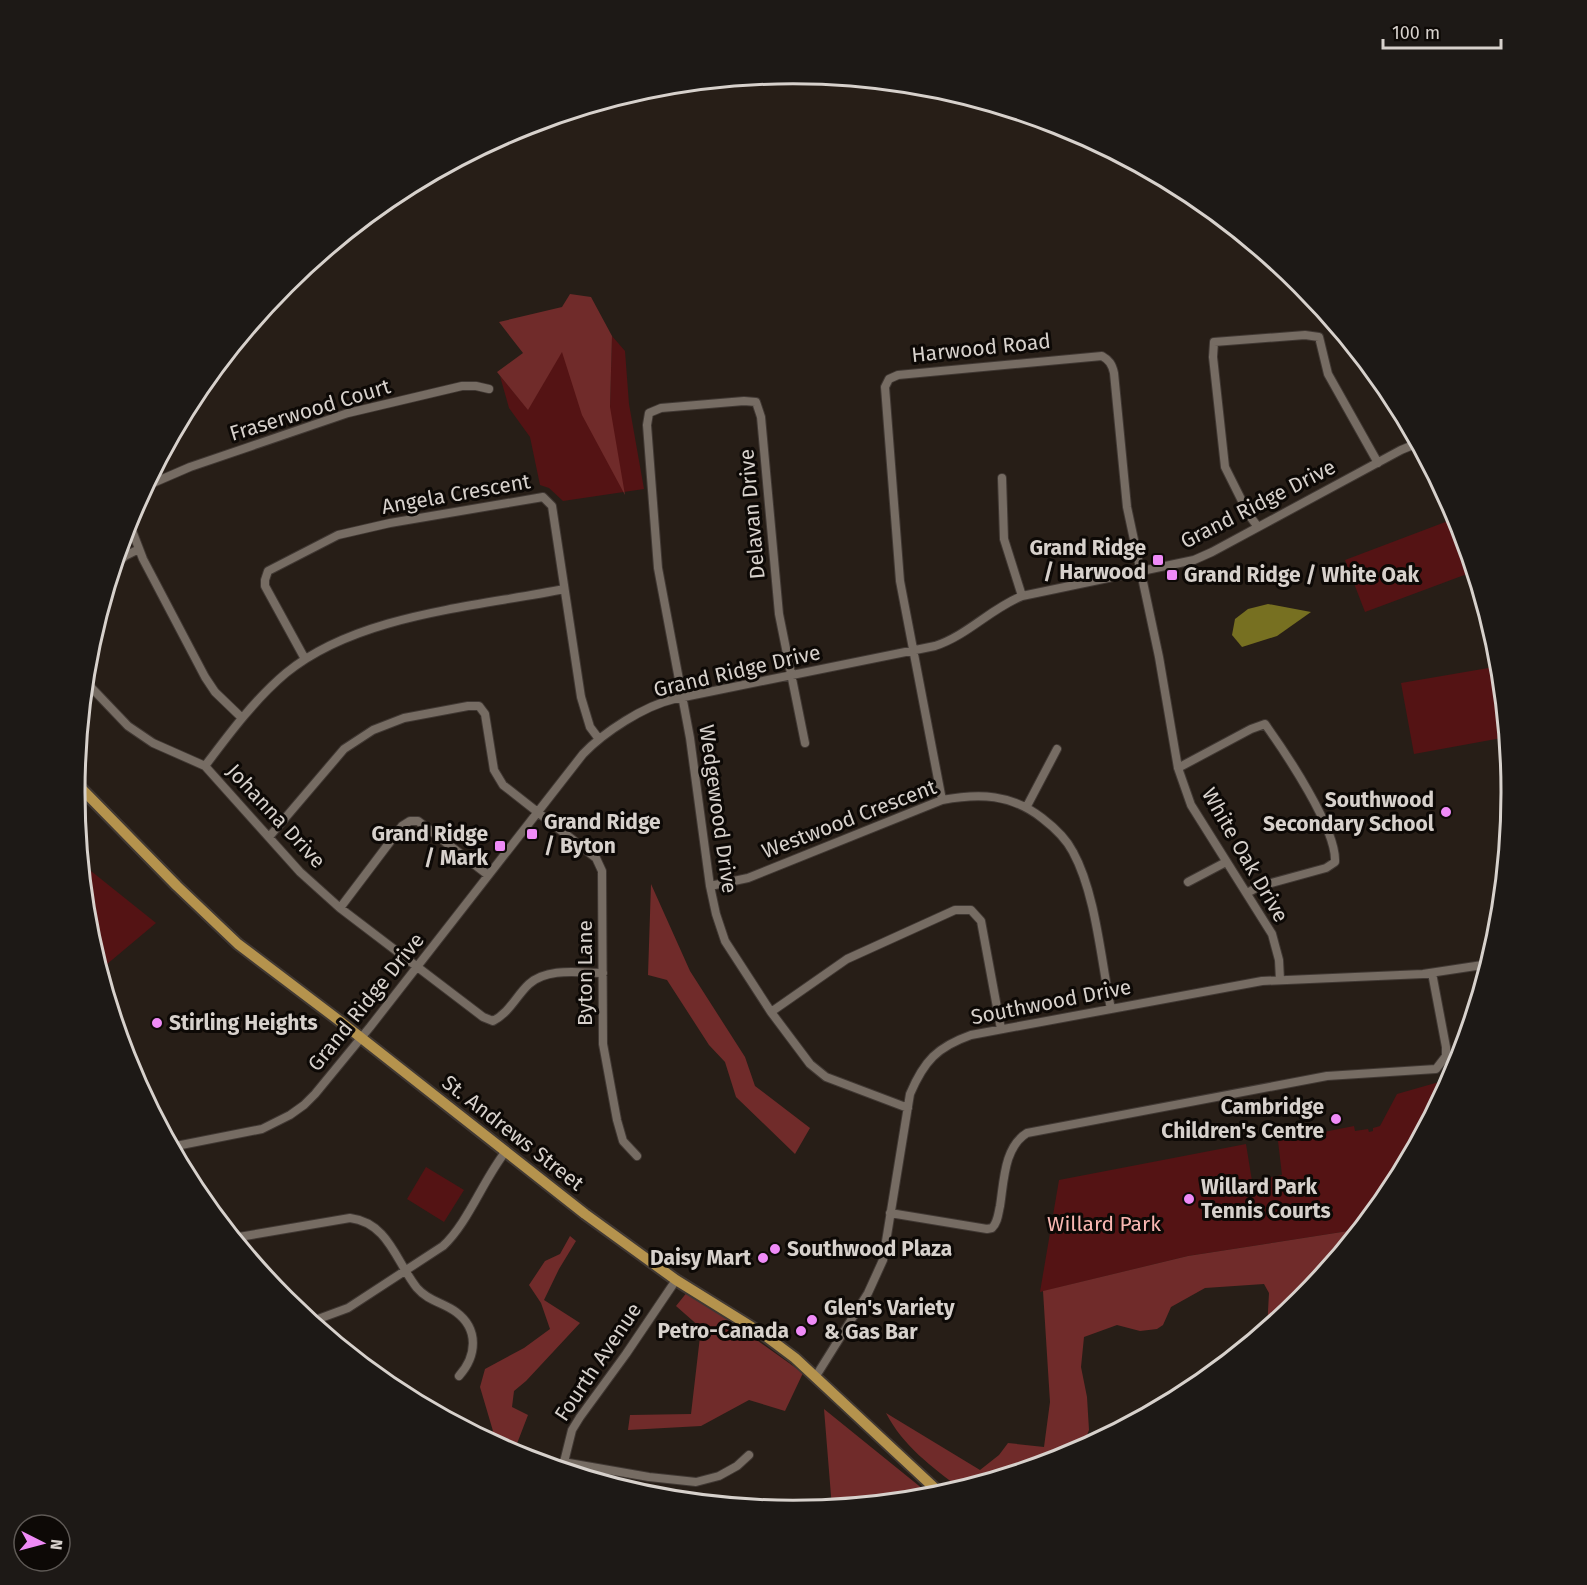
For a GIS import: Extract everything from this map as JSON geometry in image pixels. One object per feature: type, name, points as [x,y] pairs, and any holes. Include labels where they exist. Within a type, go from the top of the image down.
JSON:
[{"type":"main road","name":"St. Andrews Street","points":[[85,792],[238,944],[585,1214],[676,1280],[763,1334],[795,1358],[933,1487]]},
{"type":"street","points":[[1258,527],[1249,515],[1225,467],[1214,342],[1305,335],[1319,337],[1328,375],[1378,463]]},
{"type":"street","name":"Harwood Road","points":[[942,800],[900,581],[885,387],[889,379],[898,375],[1094,355],[1108,360],[1114,373],[1127,507],[1141,572]]},
{"type":"street","name":"Fraserwood Court","points":[[157,481],[190,467],[348,413],[462,386],[489,389]]},
{"type":"street","name":"Delavan Drive","points":[[647,425],[649,413],[662,408],[756,402],[761,417],[779,614],[805,743]]},
{"type":"street","name":"Wedgewood Drive","points":[[647,425],[658,568],[683,698],[710,886],[725,941],[771,1012],[810,1064],[826,1077],[908,1108]]},
{"type":"street","name":"Grand Ridge Drive","points":[[179,1146],[249,1133],[277,1124],[304,1105],[417,968],[583,754],[599,739],[655,705],[913,652],[959,636],[1003,604],[1022,596],[1194,560],[1411,446]]},
{"type":"street","points":[[1002,478],[1004,539],[1022,596]]},
{"type":"street","name":"Angela Crescent","points":[[305,659],[265,586],[268,571],[278,564],[338,535],[390,523],[543,497],[552,506],[581,697],[590,727],[599,739]]},
{"type":"street","points":[[134,535],[139,549],[206,677],[216,692],[242,718]]},
{"type":"street","points":[[127,555],[139,549]]},
{"type":"street","name":"White Oak Drive","points":[[1141,572],[1159,657],[1178,768],[1191,805],[1272,934],[1279,960],[1280,980]]},
{"type":"street","name":"Johanna Drive","points":[[564,590],[373,627],[337,642],[305,659],[286,673],[242,718],[205,766],[300,872],[340,908],[483,1017],[494,1021],[503,1016],[529,984],[540,976],[560,973],[603,973]]},
{"type":"street","points":[[93,688],[128,726],[153,743],[205,766]]},
{"type":"street","name":"Byton Lane","points":[[269,837],[344,749],[372,730],[404,718],[479,706],[485,714],[494,770],[503,785],[596,858],[600,864],[602,872],[603,1044],[623,1141],[637,1156]]},
{"type":"street","points":[[1178,768],[1264,724],[1318,809],[1336,852],[1335,862],[1326,868],[1260,886],[1247,893]]},
{"type":"street","points":[[1027,806],[1057,749]]},
{"type":"street","name":"Westwood Crescent","points":[[710,886],[748,878],[942,800],[964,796],[983,796],[1027,806],[1058,830],[1072,850],[1083,873],[1111,1009]]},
{"type":"street","points":[[340,908],[402,826],[410,820],[418,821],[488,875]]},
{"type":"street","points":[[1188,882],[1226,862]]},
{"type":"street","points":[[771,1012],[846,958],[955,910],[970,910],[981,921],[1001,1029]]},
{"type":"street","name":"Southwood Drive","points":[[816,1376],[876,1278],[883,1260],[910,1094],[918,1074],[930,1058],[957,1040],[1001,1029],[1250,982],[1432,973],[1480,965]]},
{"type":"street","points":[[890,1213],[992,1228],[998,1218],[1010,1153],[1017,1140],[1027,1133],[1327,1076],[1436,1069],[1446,1056],[1446,1047],[1432,973]]},
{"type":"street","points":[[319,1319],[348,1308],[407,1271],[450,1240],[506,1151]]},
{"type":"street","points":[[241,1237],[350,1218],[371,1224],[382,1234],[422,1293],[455,1311],[470,1329],[474,1344],[473,1352],[470,1361],[459,1376]]},
{"type":"street","name":"Fourth Avenue","points":[[563,1462],[572,1430],[580,1417],[676,1280]]},
{"type":"street","points":[[584,1469],[696,1482],[719,1476],[737,1466],[749,1455]]},
{"type":"green space","points":[[612,336],[625,351],[629,404],[644,489],[563,501],[549,488],[540,485],[530,437],[509,408],[500,376],[528,409],[562,351],[610,407]]},
{"type":"green space","points":[[1448,521],[1467,574],[1365,612],[1345,560]]},
{"type":"green space","points":[[1490,668],[1499,738],[1414,754],[1401,683]]},
{"type":"green space","points":[[90,870],[156,923],[106,965]]},
{"type":"green space","name":"Willard Park","points":[[1440,1082],[1407,1147],[1383,1186],[1350,1231],[1188,1256],[1040,1292],[1059,1180],[1246,1144],[1252,1181],[1282,1175],[1278,1141],[1354,1126],[1355,1131],[1368,1129],[1369,1132],[1373,1131],[1373,1128],[1380,1126],[1397,1094]]},
{"type":"green space","points":[[426,1167],[464,1190],[444,1222],[407,1199]]},
{"type":"shaded area","points":[[570,294],[591,297],[612,336],[610,407],[625,495],[582,415],[562,352],[528,410],[497,372],[523,353],[499,322],[562,307]]},
{"type":"shaded area","points":[[1268,604],[1311,612],[1277,636],[1242,647],[1232,635],[1235,619],[1248,609]]},
{"type":"shaded area","points":[[651,884],[690,971],[745,1057],[755,1086],[810,1128],[795,1154],[736,1097],[725,1062],[709,1045],[667,980],[648,975]]},
{"type":"shaded area","points":[[1350,1231],[1326,1260],[1268,1319],[1269,1293],[1264,1284],[1205,1288],[1171,1307],[1163,1325],[1157,1329],[1140,1331],[1117,1325],[1084,1337],[1081,1367],[1087,1397],[1089,1430],[1086,1438],[1065,1447],[977,1477],[953,1482],[910,1446],[886,1413],[980,1470],[999,1455],[1008,1443],[1044,1447],[1050,1402],[1043,1291],[1188,1256]]},
{"type":"shaded area","points":[[570,1236],[576,1241],[544,1300],[580,1323],[514,1391],[512,1407],[528,1415],[517,1445],[491,1433],[493,1431],[480,1387],[485,1369],[524,1348],[550,1329],[541,1303],[529,1285],[545,1261],[560,1254]]},
{"type":"shaded area","points":[[688,1291],[803,1373],[785,1411],[749,1400],[701,1426],[628,1430],[630,1415],[691,1414],[701,1328],[676,1306]]},
{"type":"shaded area","points":[[824,1409],[922,1489],[886,1495],[831,1499]]},
{"type":"place","name":"Grand Ridge / Harwood","points":[[1158,560]]},
{"type":"place","name":"Grand Ridge / White Oak","points":[[1172,575]]},
{"type":"place","name":"Southwood Secondary School","points":[[1446,812]]},
{"type":"place","name":"Grand Ridge / Byton","points":[[532,834]]},
{"type":"place","name":"Grand Ridge / Mark","points":[[500,846]]},
{"type":"place","name":"Stirling Heights","points":[[157,1023]]},
{"type":"place","name":"Cambridge Children's Centre","points":[[1336,1119]]},
{"type":"place","name":"Willard Park Tennis Courts","points":[[1189,1199]]},
{"type":"place","name":"Southwood Plaza","points":[[775,1249]]},
{"type":"place","name":"Daisy Mart","points":[[763,1258]]},
{"type":"place","name":"Glen's Variety & Gas Bar","points":[[812,1320]]},
{"type":"place","name":"Petro-Canada","points":[[801,1331]]}]
